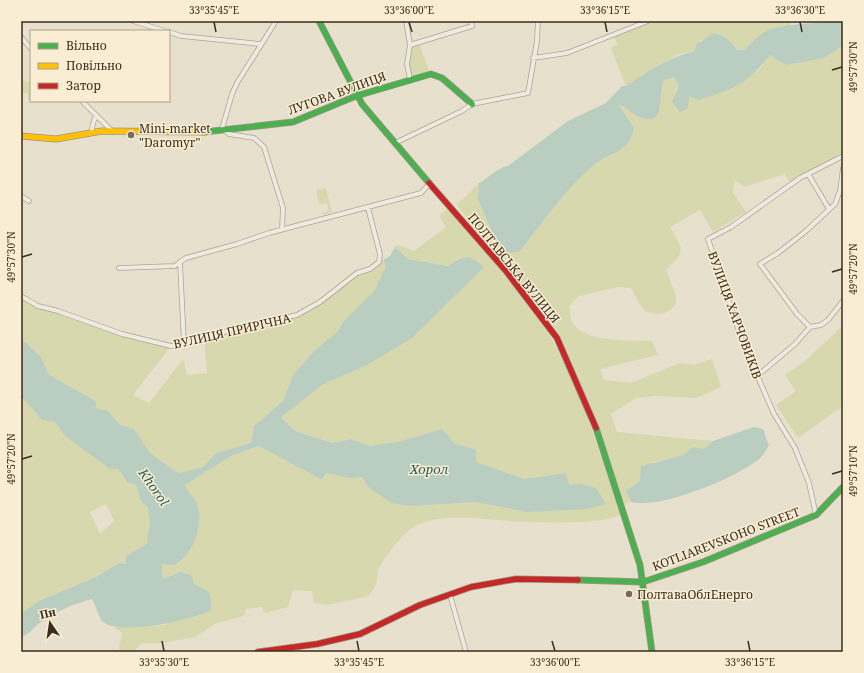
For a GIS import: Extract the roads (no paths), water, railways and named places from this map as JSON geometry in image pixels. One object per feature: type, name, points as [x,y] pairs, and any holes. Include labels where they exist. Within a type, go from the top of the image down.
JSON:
[{"type":"street","points":[[133,21],[162,30]]},
{"type":"street","points":[[276,21],[270,33],[260,44],[232,94],[222,129],[230,134],[254,138],[264,147],[283,208],[282,229]]},
{"type":"street","name":"ПОЛТАВСЬКА ВУЛИЦЯ","points":[[319,21],[332,44],[356,96],[506,271],[557,338],[594,423],[640,565],[652,652]]},
{"type":"street","points":[[406,21],[410,45],[407,64],[410,80]]},
{"type":"street","points":[[410,45],[472,26],[471,21]]},
{"type":"street","points":[[395,143],[462,111],[472,104],[528,93],[537,41],[538,21]]},
{"type":"street","points":[[533,58],[567,53],[648,21]]},
{"type":"street","points":[[170,32],[181,36],[260,44]]},
{"type":"street","points":[[21,37],[30,48]]},
{"type":"street","name":"ЛУГОВА ВУЛИЦЯ","points":[[21,136],[56,139],[91,133],[205,132],[293,122],[356,96],[430,74],[442,78],[472,104]]},
{"type":"street","points":[[83,102],[114,132]]},
{"type":"street","points":[[91,133],[94,120],[97,116]]},
{"type":"street","name":"ВУЛИЦЯ ХАРЧОВИКІВ","points":[[816,515],[809,484],[795,448],[774,414],[743,343],[708,239],[731,227],[808,174],[843,156]]},
{"type":"street","points":[[810,327],[797,314],[760,264],[778,253],[801,235],[835,204],[840,191],[843,168]]},
{"type":"street","points":[[808,174],[829,209]]},
{"type":"street","points":[[118,268],[175,266],[186,258],[237,244],[282,229],[368,208],[421,193],[430,183]]},
{"type":"street","points":[[21,196],[29,202]]},
{"type":"street","name":"ВУЛИЦЯ ПРИРІЧНА","points":[[21,296],[38,306],[58,311],[122,334],[171,346],[184,344],[238,328],[297,315],[320,302],[358,273],[370,269],[379,262],[380,254],[368,208]]},
{"type":"street","points":[[180,262],[184,344]]},
{"type":"street","points":[[757,376],[795,344],[810,327],[821,325],[828,320],[843,302]]},
{"type":"street","name":"KOTLIAREVSKOHO STREET","points":[[258,652],[317,644],[360,634],[420,605],[489,583],[516,579],[643,582],[702,562],[816,515],[843,487]]},
{"type":"street","points":[[450,595],[466,652]]},
{"type":"water","points":[[830,21],[843,21],[843,48],[841,47],[824,58],[786,65],[770,55],[754,73],[739,84],[699,100],[689,96],[688,108],[680,112],[672,102],[679,86],[674,77],[663,81],[659,112],[655,117],[650,119],[640,117],[619,105],[634,128],[632,136],[625,147],[604,158],[587,171],[566,192],[520,251],[508,253],[494,237],[478,199],[479,183],[496,171],[508,166],[568,121],[606,103],[622,86],[626,86],[667,61],[695,51],[696,45],[713,33],[727,39],[737,50],[744,50],[766,31],[780,27]]},
{"type":"water","name":"Хорол","points":[[395,247],[408,259],[448,266],[462,258],[471,258],[484,267],[412,338],[367,365],[322,385],[281,417],[295,431],[333,443],[351,439],[370,446],[401,441],[442,429],[455,444],[476,449],[476,462],[524,479],[566,473],[569,485],[581,484],[596,488],[606,504],[587,509],[527,512],[475,502],[413,506],[391,503],[368,487],[362,477],[351,478],[326,473],[322,480],[259,446],[231,456],[185,485],[196,501],[198,507],[198,531],[192,547],[181,560],[175,565],[162,564],[163,579],[180,572],[191,575],[194,584],[208,591],[211,600],[211,610],[189,618],[157,625],[140,627],[112,626],[103,622],[92,599],[53,614],[21,637],[21,613],[41,600],[96,577],[119,563],[126,564],[126,556],[148,543],[147,537],[150,524],[148,508],[140,500],[136,484],[128,483],[118,469],[110,469],[65,436],[55,422],[42,420],[24,399],[21,399],[21,338],[41,357],[48,374],[96,401],[96,408],[108,411],[120,425],[134,429],[150,453],[178,473],[203,467],[216,453],[251,443],[254,426],[283,401],[293,375],[314,351],[338,331],[342,323],[375,290],[386,266],[383,260],[390,256]]},
{"type":"water","points":[[754,427],[763,429],[769,446],[759,459],[744,469],[713,484],[677,497],[644,503],[631,502],[626,491],[640,481],[641,466],[683,455],[693,447],[704,449],[713,441]]},
{"type":"place","name":"Mini-market \"Daromyr\"","points":[[131,135]]},
{"type":"place","name":"ПолтаваОблЕнерго","points":[[629,594]]},
{"type":"water label","name":"Khorol","points":[[154,487]]}]
